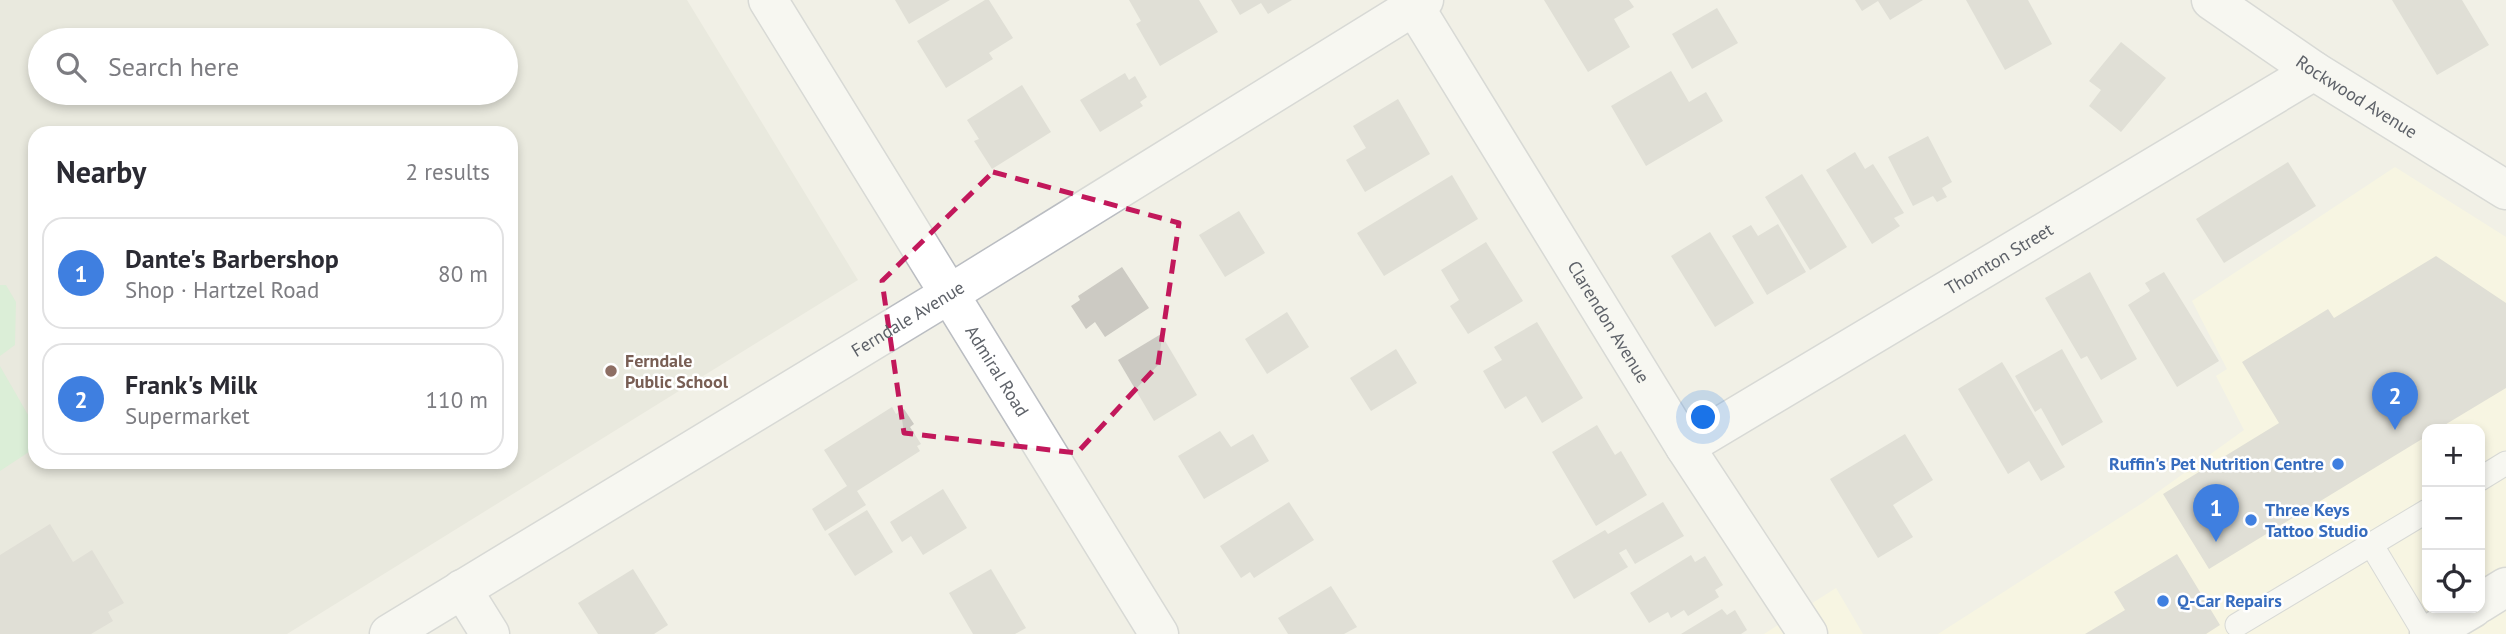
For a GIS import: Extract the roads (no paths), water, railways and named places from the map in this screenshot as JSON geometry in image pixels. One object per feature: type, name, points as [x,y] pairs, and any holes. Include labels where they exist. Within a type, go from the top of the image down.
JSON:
[{"type":"street","name":"Admiral Road","points":[[768,0],[1159,634]]},
{"type":"street","name":"Rockwood Avenue","points":[[2211,0],[2314,71],[2506,190]]},
{"type":"street","name":"Ferndale Avenue","points":[[389,634],[951,293],[1419,3]]},
{"type":"street","name":"Clarendon Avenue","points":[[1419,3],[1685,447],[1808,634]]},
{"type":"street","name":"Thornton Street","points":[[1685,447],[2314,71]]},
{"type":"street","points":[[2485,600],[2506,587]]},
{"type":"street","points":[[462,589],[490,634]]},
{"type":"street","points":[[2427,634],[2464,613]]},
{"type":"lane","points":[[2485,476],[2506,463]]},
{"type":"lane","points":[[2237,625],[2422,514]]},
{"type":"lane","points":[[2371,544],[2427,634]]},
{"type":"place","name":"Ferndale Public School","points":[[611,371]]},
{"type":"place","name":"Frank's Milk","points":[[2395,430]]},
{"type":"place","name":"Ruffin's Pet Nutrition Centre","points":[[2338,464]]},
{"type":"place","name":"Three Keys Tattoo Studio","points":[[2251,520]]},
{"type":"place","name":"Dante's Barbershop","points":[[2216,542]]},
{"type":"place","name":"Q-Car Repairs","points":[[2163,601]]}]
